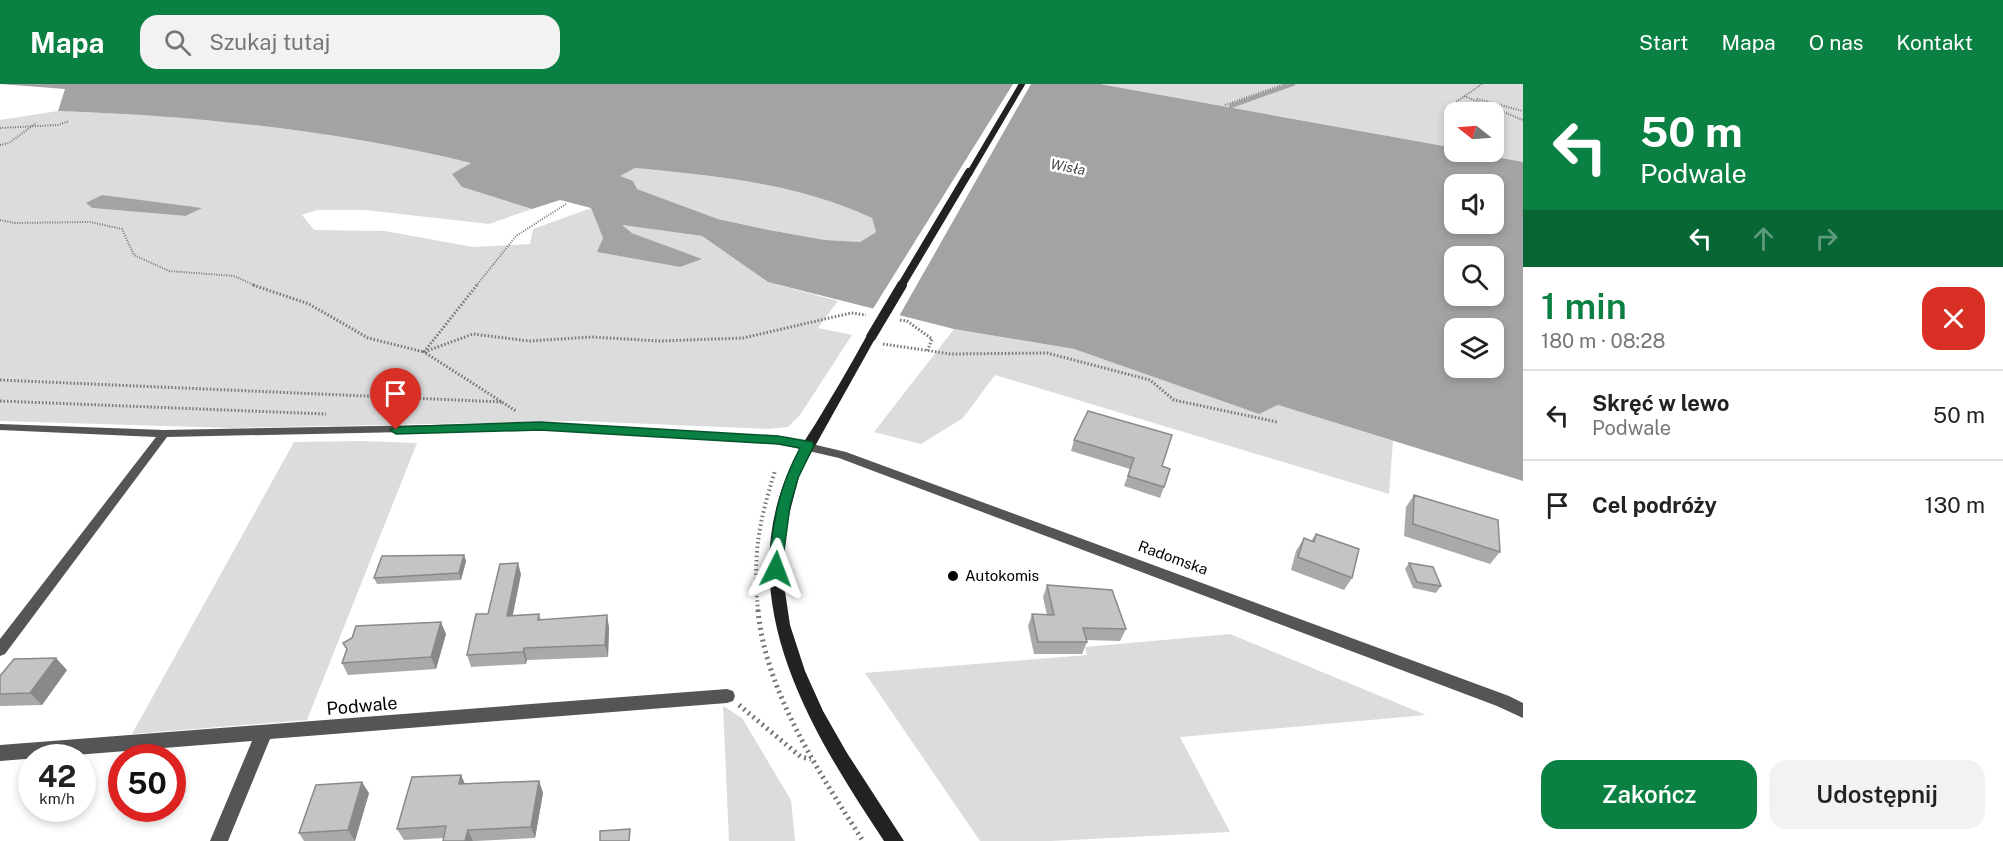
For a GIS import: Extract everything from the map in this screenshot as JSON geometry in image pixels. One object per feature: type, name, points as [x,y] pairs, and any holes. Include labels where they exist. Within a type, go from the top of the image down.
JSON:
[{"type":"main road","points":[[894,841],[844,766],[815,713],[791,661],[779,608],[776,569],[777,534],[791,478],[808,445],[876,340],[1022,84]]},
{"type":"street","points":[[0,427],[164,434],[540,426],[778,440],[808,445]]},
{"type":"street","points":[[0,650],[164,434]]},
{"type":"street","name":"Radomska","points":[[808,445],[842,455],[1076,541],[1492,696],[1523,711]]},
{"type":"street","name":"Podwale","points":[[0,753],[727,696]]},
{"type":"street","points":[[219,841],[264,733]]},
{"type":"path","points":[[1225,105],[1285,84]]},
{"type":"path","points":[[1460,102],[1464,96],[1482,84]]},
{"type":"path","points":[[1464,96],[1523,111]]},
{"type":"path","points":[[1464,96],[1523,120]]},
{"type":"path","points":[[0,128],[69,122]]},
{"type":"path","points":[[0,145],[9,144],[36,123]]},
{"type":"path","points":[[424,352],[516,236],[566,204]]},
{"type":"path","points":[[0,220],[14,223],[90,222],[122,229],[134,255],[169,271],[234,276],[268,292],[309,304],[368,338],[424,352],[540,426]]},
{"type":"path","points":[[424,352],[473,334],[529,342],[592,337],[659,341],[743,338],[851,313]]},
{"type":"path","points":[[876,340],[951,354],[1047,353],[1150,380],[1174,400],[1277,422]]},
{"type":"path","points":[[0,380],[502,402]]},
{"type":"path","points":[[0,401],[335,414]]},
{"type":"path","points":[[727,696],[801,757],[812,759]]},
{"type":"shaded area","points":[[1101,84],[1523,84],[1523,162],[1504,158],[1504,102],[1444,102],[1444,146]]},
{"type":"shaded area","points":[[58,111],[215,121],[318,133],[421,151],[472,163],[453,174],[462,187],[532,209],[489,224],[365,210],[317,210],[302,215],[314,230],[385,231],[473,247],[530,244],[533,229],[591,208],[603,238],[598,252],[680,267],[701,259],[632,233],[621,225],[702,236],[768,282],[838,301],[818,328],[852,335],[800,415],[788,427],[767,429],[579,421],[232,428],[0,421],[0,120]],"holes":[[[86,203],[201,208],[187,216],[92,208]]]},
{"type":"shaded area","points":[[635,168],[726,178],[785,189],[843,206],[872,218],[876,232],[860,242],[825,240],[718,219],[637,189],[619,176]]},
{"type":"shaded area","points":[[954,329],[1074,349],[1259,414],[1278,405],[1393,441],[1389,494],[995,375],[963,418],[921,444],[874,432]]},
{"type":"shaded area","points":[[294,442],[417,443],[307,720],[132,734]]},
{"type":"shaded area","points":[[1230,634],[1426,715],[1180,737],[1230,832],[1051,841],[980,841],[865,673],[1087,655],[1085,647]]},
{"type":"shaded area","points":[[723,706],[742,718],[791,800],[795,841],[729,841]]},
{"type":"water","name":"Wisła","points":[[0,84],[1100,84],[1444,146],[1444,162],[1504,162],[1504,158],[1523,162],[1523,481],[1278,405],[1259,414],[1074,349],[954,329],[768,282],[702,236],[622,225],[632,233],[702,259],[680,267],[597,252],[603,238],[591,208],[560,200],[532,209],[462,187],[452,174],[471,163],[420,151],[266,126],[58,111],[65,89]],"holes":[[[635,168],[726,178],[785,189],[843,206],[872,218],[876,232],[860,242],[825,240],[718,219],[637,189],[633,181],[620,176]]]},
{"type":"water","points":[[102,195],[202,208],[186,216],[92,208],[86,203]]},
{"type":"pier","points":[[1013,84],[1031,84],[898,318],[871,312]]},
{"type":"building","points":[[1088,411],[1172,435],[1162,466],[1170,469],[1164,487],[1128,476],[1134,458],[1074,440]]},
{"type":"building","points":[[1414,495],[1498,520],[1500,552],[1413,524]]},
{"type":"building","points":[[1316,534],[1359,549],[1352,578],[1298,557],[1304,538],[1314,542]]},
{"type":"building","points":[[464,555],[459,573],[374,578],[382,556]]},
{"type":"building","points":[[518,563],[507,616],[539,614],[538,620],[607,615],[605,645],[524,648],[523,652],[467,655],[476,614],[488,614],[500,564]]},
{"type":"building","points":[[1409,563],[1433,567],[1441,586],[1417,582]]},
{"type":"building","points":[[1047,585],[1112,590],[1126,629],[1083,628],[1087,642],[1038,642],[1032,614],[1054,615]]},
{"type":"building","points":[[441,622],[431,657],[342,663],[347,649],[343,643],[352,638],[356,626]]},
{"type":"building","points":[[56,658],[30,693],[0,694],[0,676],[14,659]]},
{"type":"building","points":[[461,775],[459,784],[539,781],[531,827],[468,830],[465,841],[443,841],[446,826],[397,829],[412,777]]},
{"type":"building","points":[[362,782],[348,830],[299,833],[316,785]]},
{"type":"building","points":[[630,829],[629,841],[600,841],[600,831]]},
{"type":"waterway","points":[[1231,106],[1293,84]]},
{"type":"place","name":"Autokomis","points":[[953,576]]},
{"type":"route","points":[[396,430],[540,426],[778,440],[808,445],[791,478],[782,506],[777,534],[776,569]]}]
